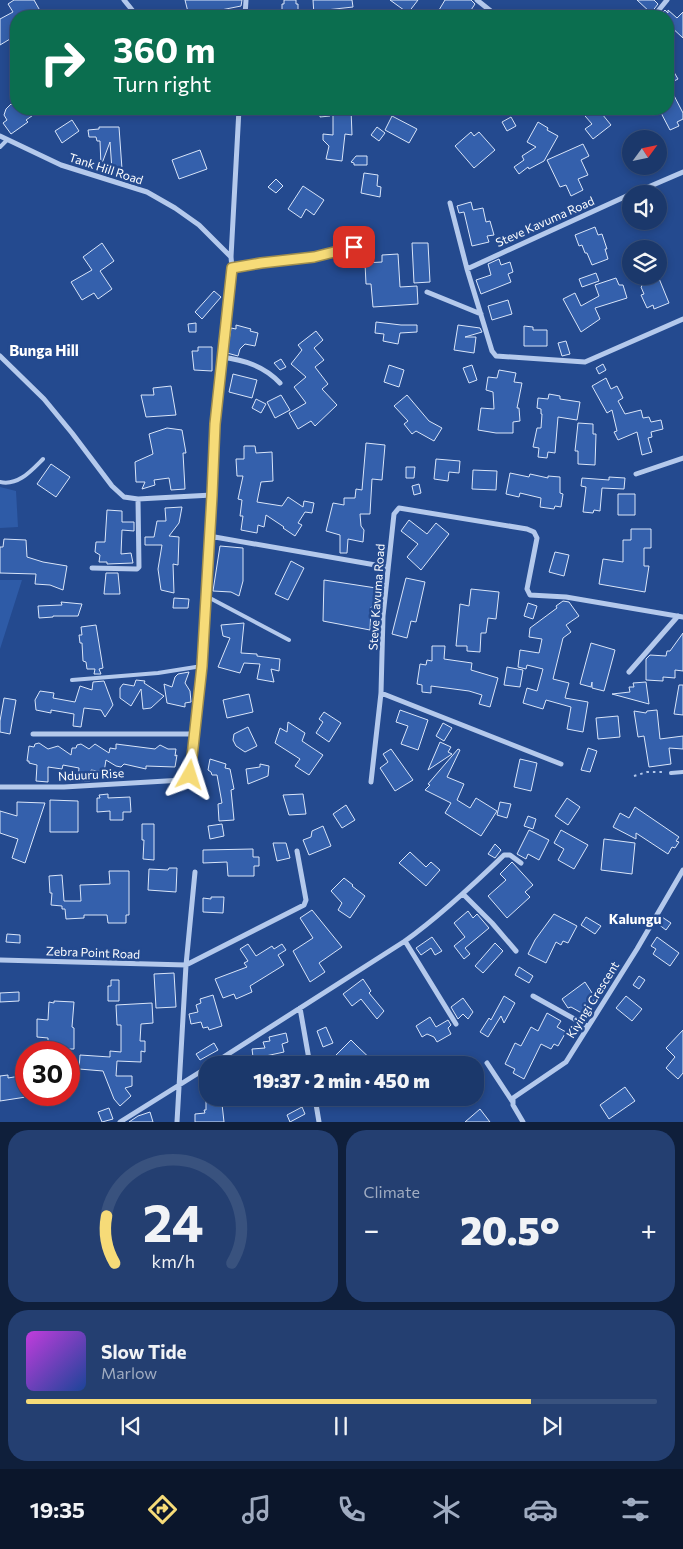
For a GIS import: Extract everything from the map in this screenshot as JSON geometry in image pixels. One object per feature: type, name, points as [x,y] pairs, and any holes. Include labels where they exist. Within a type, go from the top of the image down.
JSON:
[{"type":"street","points":[[124,0],[132,10]]},
{"type":"street","points":[[477,0],[490,10]]},
{"type":"street","points":[[659,10],[667,0]]},
{"type":"street","points":[[33,734],[195,734],[202,666],[215,424],[232,268],[238,115]]},
{"type":"street","name":"Tank Hill Road","points":[[0,136],[61,165],[147,192],[176,208],[200,225],[231,256]]},
{"type":"street","name":"Steve Kavuma Road","points":[[653,185],[683,172]]},
{"type":"street","name":"Steve Kavuma Road","points":[[466,269],[622,199]]},
{"type":"street","points":[[450,203],[466,269],[492,351],[496,356],[586,362],[683,319]]},
{"type":"street","points":[[232,268],[314,257],[354,247]]},
{"type":"street","points":[[427,292],[481,314]]},
{"type":"street","points":[[0,356],[44,399],[124,497],[138,499],[212,495]]},
{"type":"street","points":[[222,357],[254,365],[272,375],[280,383]]},
{"type":"street","points":[[636,474],[683,458]]},
{"type":"street","points":[[92,568],[137,569],[139,567],[138,499]]},
{"type":"street","name":"Steve Kavuma Road","points":[[371,782],[381,693],[383,616],[394,514],[397,509],[401,507],[527,529],[534,532],[537,538],[527,589],[530,595],[566,597],[681,617]]},
{"type":"street","points":[[209,536],[388,567]]},
{"type":"street","points":[[629,672],[681,617]]},
{"type":"street","points":[[381,693],[561,764]]},
{"type":"street","name":"Nduuru Rise","points":[[0,787],[64,787],[184,780],[190,775],[195,734]]},
{"type":"street","points":[[186,965],[304,904],[306,900],[297,851]]},
{"type":"street","points":[[225,1056],[428,924],[504,855],[510,855],[521,863]]},
{"type":"street","name":"Kiyingi Crescent","points":[[512,1101],[516,1095],[566,1062],[637,949],[683,870]]},
{"type":"street","points":[[177,1122],[186,965],[195,872]]},
{"type":"street","points":[[463,894],[516,951]]},
{"type":"street","points":[[404,941],[456,1024]]},
{"type":"street","name":"Zebra Point Road","points":[[0,960],[186,965]]},
{"type":"street","points":[[533,996],[587,1026]]},
{"type":"street","points":[[300,1008],[308,1056]]},
{"type":"street","points":[[487,1063],[512,1101],[523,1122]]},
{"type":"street","points":[[120,1122],[199,1073]]},
{"type":"street","points":[[316,1106],[319,1122]]},
{"type":"lane","points":[[0,147],[7,140]]},
{"type":"lane","points":[[0,482],[19,480],[44,459]]},
{"type":"lane","points":[[206,596],[288,640]]},
{"type":"lane","points":[[72,680],[158,673],[202,666]]},
{"type":"lane","points":[[671,773],[683,772]]},
{"type":"path","points":[[634,776],[647,772],[671,773]]},
{"type":"shaded area","points":[[0,487],[16,491],[18,527],[0,528]]},
{"type":"shaded area","points":[[0,580],[22,580],[0,649]]},
{"type":"building","points":[[14,0],[34,0],[40,10],[12,10],[8,4]]},
{"type":"building","points":[[185,0],[242,0],[241,6],[221,10],[188,10]]},
{"type":"building","points":[[284,0],[296,0],[298,10],[282,10],[282,4],[284,4]]},
{"type":"building","points":[[313,0],[352,0],[353,7],[314,10]]},
{"type":"building","points":[[390,0],[418,0],[410,10],[404,10]]},
{"type":"building","points":[[445,0],[471,0],[475,4],[471,10],[439,10]]},
{"type":"building","points":[[637,0],[654,0],[658,4],[653,10],[648,10]]},
{"type":"building","points":[[683,12],[683,38],[674,30],[674,15],[677,18]]},
{"type":"building","points":[[10,14],[10,39],[0,45],[0,19]]},
{"type":"building","points":[[674,72],[678,79],[674,81]]},
{"type":"building","points":[[674,96],[683,113],[683,119],[677,122],[679,126],[670,130],[662,115],[674,115]]},
{"type":"building","points":[[10,105],[10,115],[33,115],[26,120],[28,122],[11,134],[3,123],[7,120],[4,115]]},
{"type":"building","points":[[333,115],[351,115],[352,135],[345,134],[342,161],[326,159],[329,146],[323,140],[323,134],[333,135]]},
{"type":"building","points":[[584,115],[603,115],[611,125],[593,139],[585,129],[592,124]]},
{"type":"building","points":[[392,116],[417,129],[409,143],[385,130]]},
{"type":"building","points":[[511,117],[516,126],[507,131],[502,122]]},
{"type":"building","points":[[72,120],[79,131],[62,143],[55,131]]},
{"type":"building","points":[[538,122],[558,136],[544,161],[529,169],[528,167],[519,174],[514,167],[524,160],[522,156],[536,147],[527,142]]},
{"type":"building","points":[[99,127],[119,127],[122,169],[112,170],[110,142],[101,166],[100,141],[97,141],[96,137],[89,137],[88,130],[99,129]]},
{"type":"building","points":[[377,127],[385,133],[379,141],[371,135]]},
{"type":"building","points":[[471,132],[474,136],[479,132],[495,150],[474,168],[455,146]]},
{"type":"building","points":[[583,144],[589,156],[581,160],[588,175],[578,179],[583,190],[571,196],[566,185],[560,187],[547,160]]},
{"type":"building","points":[[200,150],[207,169],[179,179],[172,160]]},
{"type":"building","points":[[356,156],[367,156],[367,165],[354,165],[351,162]]},
{"type":"building","points":[[364,173],[378,175],[377,186],[381,187],[380,197],[361,193]]},
{"type":"building","points":[[276,179],[283,186],[276,193],[268,187]]},
{"type":"building","points":[[303,186],[324,200],[314,215],[306,209],[301,218],[288,209]]},
{"type":"building","points":[[471,202],[473,210],[483,208],[486,222],[490,221],[494,235],[487,236],[489,242],[472,246],[464,212],[459,213],[457,206]]},
{"type":"building","points":[[595,227],[598,235],[602,234],[608,259],[592,265],[582,245],[579,246],[575,235]]},
{"type":"building","points":[[102,243],[114,261],[100,271],[112,289],[98,299],[94,293],[82,300],[71,282],[92,270],[83,257]]},
{"type":"building","points":[[412,243],[428,243],[430,282],[414,283]]},
{"type":"building","points":[[398,254],[400,287],[417,286],[418,304],[373,307],[371,284],[366,284],[365,263],[382,262],[382,255]]},
{"type":"building","points":[[499,259],[501,265],[510,262],[513,272],[508,274],[511,282],[481,294],[476,280],[491,275],[488,264]]},
{"type":"building","points":[[596,273],[599,281],[582,287],[579,279]]},
{"type":"building","points":[[616,278],[619,285],[623,285],[627,298],[595,308],[600,319],[581,332],[563,299],[575,293],[581,306],[599,296],[595,285]]},
{"type":"building","points":[[662,285],[669,303],[654,309],[653,305],[647,308],[641,295],[644,294],[642,286]]},
{"type":"building","points":[[214,291],[221,297],[202,319],[195,312]]},
{"type":"building","points":[[508,300],[512,314],[492,320],[488,306]]},
{"type":"building","points":[[376,322],[417,325],[417,332],[400,333],[398,344],[383,341],[384,334],[375,333]]},
{"type":"building","points":[[196,323],[196,332],[189,332],[188,324]]},
{"type":"building","points":[[236,325],[258,333],[255,346],[245,344],[240,349],[238,356],[227,353],[231,328],[236,329]]},
{"type":"building","points":[[458,325],[480,328],[482,332],[465,337],[476,337],[474,353],[454,350]]},
{"type":"building","points":[[524,326],[533,327],[533,330],[547,330],[547,346],[524,346]]},
{"type":"building","points":[[316,331],[323,340],[314,348],[324,360],[315,367],[328,384],[322,389],[337,405],[315,426],[311,421],[298,429],[289,413],[306,403],[294,387],[306,377],[291,364],[302,350],[298,345]]},
{"type":"building","points":[[566,341],[570,354],[562,356],[558,343]]},
{"type":"building","points":[[198,347],[212,347],[212,371],[194,370],[192,351],[198,351]]},
{"type":"building","points":[[281,359],[286,367],[280,370],[274,363]]},
{"type":"building","points":[[603,364],[606,370],[599,374],[596,368]]},
{"type":"building","points":[[389,365],[404,370],[399,387],[384,382]]},
{"type":"building","points":[[472,365],[477,380],[469,383],[463,368]]},
{"type":"building","points":[[499,370],[516,373],[514,382],[522,383],[517,408],[519,408],[520,421],[513,422],[513,433],[478,430],[481,408],[494,409],[493,392],[486,390],[488,377],[497,378]]},
{"type":"building","points":[[233,374],[257,380],[252,398],[229,392]]},
{"type":"building","points":[[606,378],[611,389],[617,386],[623,398],[618,401],[625,414],[641,410],[643,418],[649,417],[651,422],[661,420],[663,429],[651,432],[652,437],[648,438],[652,452],[642,455],[637,432],[618,440],[614,432],[617,431],[612,410],[607,413],[592,386]]},
{"type":"building","points":[[171,386],[176,415],[146,417],[141,395],[154,395],[153,388]]},
{"type":"building","points":[[549,394],[560,396],[560,399],[580,402],[577,420],[558,417],[555,453],[548,452],[547,458],[538,457],[539,448],[533,447],[537,428],[541,428],[542,414],[541,409],[537,408],[538,398],[548,399]]},
{"type":"building","points":[[281,395],[290,410],[275,418],[267,402]]},
{"type":"building","points":[[407,395],[429,421],[442,428],[434,441],[416,431],[412,434],[404,424],[408,421],[394,406]]},
{"type":"building","points":[[256,399],[266,404],[261,413],[252,408]]},
{"type":"building","points":[[578,423],[593,424],[593,434],[596,434],[595,465],[578,464],[578,451],[575,451]]},
{"type":"building","points":[[167,428],[182,430],[186,453],[183,453],[185,489],[171,490],[169,478],[154,480],[155,485],[142,489],[145,482],[136,482],[135,462],[153,454],[149,434]]},
{"type":"building","points":[[366,443],[385,445],[382,480],[372,479],[370,514],[360,514],[361,526],[364,530],[363,542],[348,539],[347,553],[340,553],[340,535],[326,531],[333,503],[344,505],[344,498],[355,498],[356,489],[362,490]]},
{"type":"building","points":[[244,446],[255,446],[256,453],[272,452],[273,481],[261,482],[257,502],[282,506],[288,497],[303,507],[304,501],[314,503],[312,513],[305,512],[298,523],[302,525],[295,536],[266,515],[264,527],[258,525],[257,533],[241,530],[243,516],[240,516],[242,500],[238,499],[243,476],[237,476],[236,459],[244,459]]},
{"type":"building","points":[[436,459],[460,461],[459,473],[449,472],[448,481],[434,479]]},
{"type":"building","points":[[51,464],[70,477],[56,497],[37,484]]},
{"type":"building","points":[[406,467],[415,467],[414,478],[406,478]]},
{"type":"building","points":[[473,470],[497,471],[496,490],[472,489]]},
{"type":"building","points":[[510,473],[529,477],[530,474],[548,478],[548,476],[560,477],[560,493],[563,494],[561,507],[555,506],[554,509],[540,507],[541,498],[520,493],[519,497],[506,494]]},
{"type":"building","points":[[609,477],[625,478],[624,489],[602,488],[600,511],[594,510],[593,513],[583,512],[586,487],[581,486],[582,478],[609,480]]},
{"type":"building","points":[[419,484],[421,493],[414,495],[412,486]]},
{"type":"building","points":[[618,494],[635,494],[635,515],[618,515]]},
{"type":"building","points":[[182,507],[179,523],[169,536],[179,537],[178,565],[173,564],[174,593],[161,590],[158,569],[162,545],[145,545],[145,537],[154,537],[157,521],[166,521],[165,508]]},
{"type":"building","points":[[107,510],[122,511],[122,522],[134,522],[134,531],[122,530],[121,554],[131,553],[133,563],[107,564],[107,562],[99,562],[100,555],[95,552],[96,542],[105,542]]},
{"type":"building","points":[[409,520],[427,534],[436,523],[449,534],[421,570],[407,557],[418,544],[401,531]]},
{"type":"building","points":[[631,529],[651,529],[651,548],[644,548],[644,566],[649,566],[645,592],[599,584],[603,559],[623,562],[623,540],[631,540]]},
{"type":"building","points":[[4,539],[26,540],[27,557],[67,566],[63,590],[50,585],[35,584],[36,574],[0,573],[0,547],[3,547]]},
{"type":"building","points":[[220,546],[243,548],[243,581],[239,596],[231,592],[213,591]]},
{"type":"building","points":[[555,552],[569,555],[564,576],[549,572]]},
{"type":"building","points":[[291,561],[304,568],[288,600],[275,594]]},
{"type":"building","points":[[106,573],[118,573],[120,594],[104,594]]},
{"type":"building","points":[[406,578],[425,582],[416,622],[411,621],[407,638],[392,634]]},
{"type":"building","points":[[324,580],[376,588],[375,607],[371,607],[370,630],[323,621]]},
{"type":"building","points":[[471,589],[499,592],[496,619],[488,618],[486,633],[481,633],[480,652],[467,651],[467,646],[456,646],[460,604],[469,606]]},
{"type":"building","points":[[174,598],[189,599],[188,608],[173,608]]},
{"type":"building","points":[[563,601],[569,602],[579,616],[566,625],[571,632],[563,638],[553,679],[569,683],[565,698],[588,702],[583,732],[567,729],[571,707],[546,700],[543,709],[523,703],[527,688],[537,691],[543,669],[527,665],[526,669],[518,667],[520,650],[539,653],[542,639],[529,637],[530,628],[557,608],[556,606]]},
{"type":"building","points":[[61,602],[82,604],[78,616],[39,618],[38,606],[62,605]]},
{"type":"building","points":[[528,603],[537,606],[533,619],[524,616]]},
{"type":"building","points":[[244,623],[241,653],[280,659],[279,671],[271,669],[274,682],[257,679],[260,664],[244,663],[240,673],[218,667],[230,638],[223,636],[221,625]]},
{"type":"building","points":[[96,625],[103,668],[99,669],[101,674],[94,674],[95,669],[87,669],[86,662],[83,661],[82,643],[80,643],[79,635],[82,635],[81,627]]},
{"type":"building","points":[[683,633],[683,671],[675,670],[675,678],[663,677],[663,681],[646,680],[646,659],[650,655],[666,656],[667,651],[670,651]]},
{"type":"building","points":[[591,643],[615,650],[604,691],[592,688],[592,682],[591,687],[580,684]]},
{"type":"building","points":[[432,646],[445,646],[444,659],[472,663],[471,670],[498,678],[490,707],[479,704],[482,695],[469,691],[431,686],[431,693],[422,692],[422,685],[417,684],[420,664],[426,665],[427,660],[432,661]]},
{"type":"building","points":[[507,667],[523,670],[520,687],[504,685]]},
{"type":"building","points":[[189,672],[185,683],[190,691],[191,702],[185,703],[185,707],[167,703],[164,684],[172,687],[178,674]]},
{"type":"building","points":[[136,680],[145,681],[144,683],[164,696],[151,708],[143,709],[141,689],[131,706],[120,698],[120,688],[123,684],[134,686]]},
{"type":"building","points":[[104,681],[113,705],[105,717],[101,710],[84,708],[81,727],[73,726],[74,714],[51,710],[51,713],[36,710],[35,700],[40,691],[54,693],[53,698],[75,702],[80,686],[92,690],[93,682]]},
{"type":"building","points":[[646,682],[649,704],[612,694],[630,692],[629,687],[634,687],[633,683]]},
{"type":"building","points":[[679,685],[683,685],[683,715],[674,714]]},
{"type":"building","points":[[249,694],[253,712],[227,718],[223,700]]},
{"type":"building","points":[[4,698],[16,700],[10,734],[0,732]]},
{"type":"building","points":[[400,710],[428,720],[418,750],[401,744],[408,726],[396,722]]},
{"type":"building","points":[[657,710],[660,739],[683,736],[683,749],[669,748],[671,764],[649,767],[644,736],[638,737],[634,711],[646,713],[647,711]]},
{"type":"building","points":[[324,712],[341,723],[329,742],[316,733],[323,722],[319,719]]},
{"type":"building","points":[[618,716],[620,737],[598,739],[596,718]]},
{"type":"building","points":[[288,722],[305,733],[302,741],[323,755],[309,775],[295,766],[300,759],[275,743],[280,728],[287,732]]},
{"type":"building","points":[[443,723],[452,728],[444,741],[436,736]]},
{"type":"building","points":[[248,727],[257,746],[245,752],[236,746],[233,740],[234,734]]},
{"type":"building","points":[[440,742],[451,747],[448,752],[452,754],[428,770]]},
{"type":"building","points":[[39,743],[48,749],[58,746],[71,755],[72,748],[76,748],[77,745],[81,744],[89,749],[95,744],[109,753],[110,748],[116,749],[116,744],[155,749],[160,745],[168,749],[176,749],[175,756],[177,755],[175,767],[146,766],[146,769],[124,764],[121,767],[106,760],[104,772],[91,770],[90,781],[78,781],[79,768],[63,765],[62,769],[48,767],[48,782],[36,781],[37,765],[27,761],[29,746],[34,747],[35,744]]},
{"type":"building","points":[[588,748],[597,751],[590,772],[581,770]]},
{"type":"building","points":[[391,749],[413,780],[395,791],[380,768],[388,762],[383,754]]},
{"type":"building","points":[[458,749],[460,750],[447,777],[464,784],[457,800],[470,808],[476,798],[497,811],[481,836],[445,813],[451,803],[425,790]]},
{"type":"building","points":[[210,759],[226,764],[225,768],[230,769],[234,789],[231,790],[234,820],[219,821],[218,804],[222,803],[217,775],[212,775],[208,770]]},
{"type":"building","points":[[520,759],[537,763],[531,791],[514,787]]},
{"type":"building","points":[[260,764],[269,766],[268,776],[248,784],[246,769],[260,767]]},
{"type":"building","points":[[108,794],[108,798],[130,797],[131,812],[123,812],[123,820],[110,820],[110,811],[97,812],[97,798],[100,798],[99,795]]},
{"type":"building","points":[[303,794],[306,814],[289,815],[283,795]]},
{"type":"building","points":[[567,798],[580,807],[568,825],[555,816]]},
{"type":"building","points":[[50,800],[78,801],[78,832],[50,832]]},
{"type":"building","points":[[17,802],[45,803],[25,863],[12,858],[18,839],[0,833],[0,811],[17,816]]},
{"type":"building","points":[[500,802],[511,804],[507,818],[497,815]]},
{"type":"building","points":[[346,805],[355,820],[342,828],[333,814]]},
{"type":"building","points":[[635,807],[679,837],[676,841],[679,842],[675,848],[672,847],[668,854],[636,833],[636,839],[613,827],[620,813],[629,818]]},
{"type":"building","points":[[528,816],[536,819],[533,829],[524,826]]},
{"type":"building","points":[[142,824],[154,824],[154,860],[143,859],[144,840],[142,840]]},
{"type":"building","points":[[222,824],[224,836],[210,839],[208,826]]},
{"type":"building","points":[[323,826],[331,846],[309,855],[303,840],[311,837],[312,831]]},
{"type":"building","points":[[529,830],[549,840],[539,860],[528,854],[526,859],[517,854]]},
{"type":"building","points":[[561,830],[588,845],[574,869],[558,860],[564,849],[554,843]]},
{"type":"building","points":[[604,839],[635,843],[632,874],[601,870]]},
{"type":"building","points":[[273,843],[286,843],[290,858],[277,861]]},
{"type":"building","points":[[495,844],[501,850],[495,858],[488,854]]},
{"type":"building","points":[[253,849],[253,857],[259,857],[259,866],[254,866],[254,876],[228,876],[227,862],[203,863],[203,850]]},
{"type":"building","points":[[410,852],[426,867],[431,862],[440,870],[426,886],[399,863]]},
{"type":"building","points":[[512,862],[533,885],[525,892],[530,897],[507,918],[488,896],[506,880],[500,874]]},
{"type":"building","points":[[169,868],[177,868],[176,892],[148,890],[149,869],[168,870]]},
{"type":"building","points":[[109,871],[129,871],[129,915],[126,915],[126,923],[108,923],[107,915],[84,915],[84,918],[66,919],[65,909],[62,909],[62,906],[51,905],[52,893],[50,893],[49,876],[62,875],[64,901],[81,901],[80,885],[110,884]]},
{"type":"building","points":[[344,878],[365,896],[350,918],[338,910],[342,903],[331,891]]},
{"type":"building","points":[[211,897],[224,897],[223,913],[203,912],[203,898],[211,899]]},
{"type":"building","points":[[312,910],[342,947],[319,963],[325,972],[310,982],[293,951],[313,938],[300,918]]},
{"type":"building","points":[[468,911],[473,918],[477,914],[489,928],[465,948],[470,954],[464,959],[454,946],[465,937],[454,923]]},
{"type":"building","points":[[554,914],[577,926],[568,943],[563,941],[561,945],[556,942],[546,963],[528,954],[535,940]]},
{"type":"building","points":[[586,917],[601,926],[595,934],[581,925]]},
{"type":"building","points":[[662,917],[671,923],[666,930],[658,924]]},
{"type":"building","points":[[7,934],[20,935],[20,943],[6,942]]},
{"type":"building","points":[[432,937],[442,951],[435,955],[431,948],[421,955],[416,948]]},
{"type":"building","points":[[657,937],[679,953],[670,966],[653,954],[656,949],[651,946]]},
{"type":"building","points":[[495,943],[503,951],[483,973],[475,966]]},
{"type":"building","points":[[248,944],[256,956],[272,946],[274,949],[282,944],[286,950],[278,955],[284,965],[250,986],[252,992],[236,999],[234,994],[223,998],[215,979],[247,967],[244,963],[248,961],[240,949]]},
{"type":"building","points":[[519,967],[533,976],[529,983],[515,975]]},
{"type":"building","points":[[174,973],[176,1007],[156,1008],[154,974]]},
{"type":"building","points":[[639,976],[645,980],[639,989],[633,985]]},
{"type":"building","points":[[363,979],[371,991],[369,993],[384,1011],[377,1019],[361,999],[352,1006],[343,994]]},
{"type":"building","points":[[111,980],[119,980],[119,1001],[108,1001],[108,986],[111,986]]},
{"type":"building","points":[[585,982],[596,999],[587,1005],[592,1008],[587,1016],[571,1007],[568,1008],[562,999]]},
{"type":"building","points":[[19,992],[19,1001],[0,1002],[0,993]]},
{"type":"building","points":[[213,995],[222,1026],[209,1030],[208,1027],[203,1028],[201,1022],[191,1024],[189,1014],[198,1012],[196,1005],[201,1003],[200,999]]},
{"type":"building","points":[[504,996],[515,1003],[504,1023],[501,1016],[488,1037],[480,1032],[489,1018],[491,1020]]},
{"type":"building","points":[[626,996],[642,1009],[632,1021],[616,1008]]},
{"type":"building","points":[[463,998],[473,1012],[468,1019],[463,1014],[458,1019],[451,1007]]},
{"type":"building","points":[[54,1001],[74,1002],[72,1027],[74,1028],[74,1041],[48,1041],[48,1038],[37,1037],[37,1019],[48,1020],[49,1002],[54,1003]]},
{"type":"building","points":[[152,1003],[153,1023],[141,1024],[140,1041],[145,1041],[145,1052],[141,1051],[141,1062],[117,1061],[116,1076],[132,1076],[132,1086],[125,1088],[131,1096],[120,1106],[114,1099],[103,1071],[80,1069],[80,1055],[110,1057],[110,1051],[121,1052],[121,1025],[117,1025],[116,1005]]},
{"type":"building","points":[[547,1013],[561,1021],[557,1027],[566,1032],[558,1046],[554,1044],[551,1049],[541,1044],[524,1079],[513,1073],[515,1069],[505,1064],[515,1043],[521,1046],[531,1027],[538,1031]]},
{"type":"building","points":[[430,1017],[436,1027],[448,1020],[451,1025],[448,1028],[451,1034],[437,1042],[434,1037],[427,1034],[422,1037],[416,1026]]},
{"type":"building","points":[[326,1027],[333,1043],[323,1047],[317,1031]]},
{"type":"building","points":[[683,1030],[683,1073],[678,1079],[666,1068],[675,1057],[666,1048]]},
{"type":"building","points":[[286,1033],[288,1042],[282,1044],[284,1052],[266,1056],[253,1056],[252,1049],[265,1048],[263,1042],[270,1041],[269,1037]]},
{"type":"building","points":[[351,1040],[368,1056],[335,1056]]},
{"type":"building","points":[[214,1043],[218,1050],[207,1056],[199,1056],[199,1058],[196,1054]]},
{"type":"building","points":[[8,1075],[8,1078],[15,1077],[15,1099],[0,1101],[0,1076]]},
{"type":"building","points":[[625,1087],[635,1101],[609,1119],[600,1105]]},
{"type":"building","points":[[206,1106],[222,1106],[224,1122],[195,1122],[195,1114],[205,1113],[204,1110],[206,1110]]},
{"type":"building","points":[[302,1107],[305,1114],[290,1122],[287,1115]]},
{"type":"building","points":[[109,1108],[113,1119],[102,1122],[98,1112]]},
{"type":"building","points":[[480,1109],[490,1122],[465,1122]]},
{"type":"building","points":[[150,1112],[153,1122],[129,1122],[138,1116]]},
{"type":"district","name":"Bunga Hill","points":[[44,351]]},
{"type":"district","name":"Kalungu","points":[[635,919]]},
{"type":"route","points":[[190,775],[202,666],[214,471],[215,424],[232,268],[314,257],[354,247]]}]
